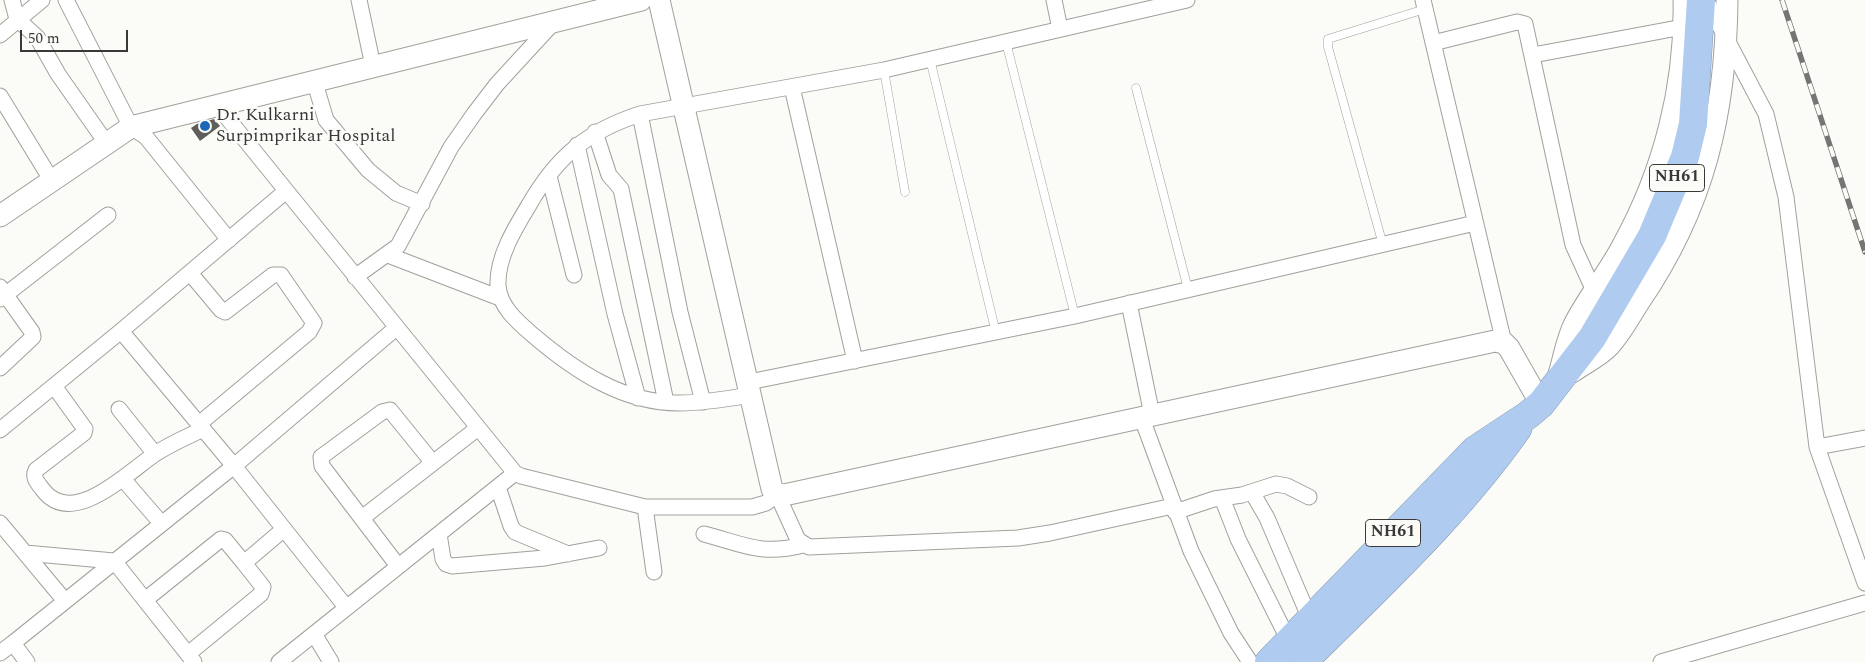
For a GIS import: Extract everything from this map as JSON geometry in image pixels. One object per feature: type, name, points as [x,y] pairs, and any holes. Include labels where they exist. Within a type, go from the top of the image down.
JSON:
[{"type":"highway","name":"NH61","points":[[1268,662],[1296,652],[1447,517],[1490,468],[1534,409],[1592,338],[1652,236],[1685,157],[1694,114],[1701,0]]},
{"type":"highway","name":"NH61","points":[[1296,652],[1310,619],[1475,450],[1534,409]]},
{"type":"street","points":[[12,0],[17,19],[37,38],[58,74],[107,144]]},
{"type":"street","points":[[0,35],[42,0]]},
{"type":"street","points":[[66,0],[131,127],[146,137],[228,240]]},
{"type":"street","points":[[359,0],[373,66]]},
{"type":"street","points":[[0,216],[131,127],[216,104],[641,0]]},
{"type":"street","points":[[659,0],[772,490],[777,494],[798,540],[803,545],[809,547],[1018,538],[1174,509],[1280,484],[1309,497]]},
{"type":"street","points":[[1054,0],[1060,29]]},
{"type":"street","points":[[1187,0],[884,70],[640,114],[615,122],[595,132],[577,145],[559,162],[534,196],[514,230],[502,261],[498,285],[500,298],[520,325],[551,352],[599,383],[638,398],[666,402],[702,402],[855,361],[996,334],[1475,223]]},
{"type":"street","points":[[1557,382],[1574,324],[1595,293],[1623,245],[1649,193],[1667,138],[1679,76],[1684,0]]},
{"type":"street","points":[[1706,0],[1766,114],[1786,196],[1817,447],[1865,583]]},
{"type":"street","points":[[1557,382],[1609,347],[1661,270],[1679,236],[1712,145],[1722,90],[1727,38],[1727,0]]},
{"type":"street","points":[[1424,5],[1504,343],[1509,348],[1534,409]]},
{"type":"street","points":[[355,277],[388,255],[403,240],[451,147],[497,84],[555,21]]},
{"type":"street","points":[[1433,43],[1520,22],[1526,26],[1573,245],[1595,293]]},
{"type":"street","points":[[1533,55],[1683,27]]},
{"type":"street","points":[[314,80],[326,120],[368,170],[396,193],[422,204]]},
{"type":"street","points":[[792,87],[855,361]]},
{"type":"street","points":[[0,96],[52,181]]},
{"type":"street","points":[[216,104],[515,473],[645,507],[752,507],[766,503],[777,494],[784,495],[1495,341],[1504,343]]},
{"type":"street","points":[[640,114],[680,312],[702,402]]},
{"type":"street","points":[[595,132],[609,175],[621,189],[666,402]]},
{"type":"street","points":[[577,145],[615,314],[638,398]]},
{"type":"street","points":[[549,176],[574,274]]},
{"type":"street","points":[[0,430],[121,331],[286,191]]},
{"type":"street","points":[[0,368],[33,337],[32,332],[2,293],[108,216]]},
{"type":"street","points":[[388,255],[500,298]]},
{"type":"street","points":[[54,386],[85,429],[84,432],[36,470],[35,480],[48,497],[65,504],[87,500],[123,479],[155,454],[201,426],[309,332],[314,323],[281,275],[272,275],[225,312],[221,310],[190,273]]},
{"type":"street","points":[[1129,303],[1147,415],[1174,509],[1191,551],[1231,633],[1250,662]]},
{"type":"street","points":[[0,653],[234,466],[396,328]]},
{"type":"street","points":[[121,331],[234,466],[346,607]]},
{"type":"street","points":[[119,409],[155,454]]},
{"type":"street","points":[[398,566],[322,466],[321,457],[382,412],[390,410],[433,463]]},
{"type":"street","points":[[362,518],[478,428]]},
{"type":"street","points":[[1817,447],[1865,438]]},
{"type":"street","points":[[279,662],[515,473]]},
{"type":"street","points":[[123,479],[161,523]]},
{"type":"street","points":[[498,487],[511,526],[515,532],[568,554]]},
{"type":"street","points":[[1252,492],[1267,518],[1310,619]]},
{"type":"street","points":[[1222,498],[1238,540],[1296,652]]},
{"type":"street","points":[[645,507],[654,572]]},
{"type":"street","points":[[0,523],[65,601]]},
{"type":"street","points":[[244,563],[284,529]]},
{"type":"street","points":[[439,534],[443,558],[446,564],[452,566],[537,559],[599,548]]},
{"type":"street","points":[[704,534],[746,547],[775,551],[803,545]]},
{"type":"street","points":[[25,553],[114,561],[191,658],[261,594],[262,587],[225,540],[221,539],[145,600]]},
{"type":"street","points":[[1661,662],[1865,603]]},
{"type":"street","points":[[314,634],[331,662]]},
{"type":"street","points":[[13,643],[28,662]]},
{"type":"lane","points":[[1383,244],[1328,47],[1328,38],[1424,5]]},
{"type":"lane","points":[[1006,42],[1075,316]]},
{"type":"lane","points":[[930,59],[996,334]]},
{"type":"lane","points":[[884,70],[905,192]]},
{"type":"lane","points":[[1136,88],[1188,289]]},
{"type":"building","points":[[214,119],[220,126],[200,141],[191,128],[197,124]]},
{"type":"railway","points":[[1782,0],[1865,252]]},
{"type":"place","name":"Dr. Kulkarni Surpimprikar Hospital","points":[[205,126]]}]
